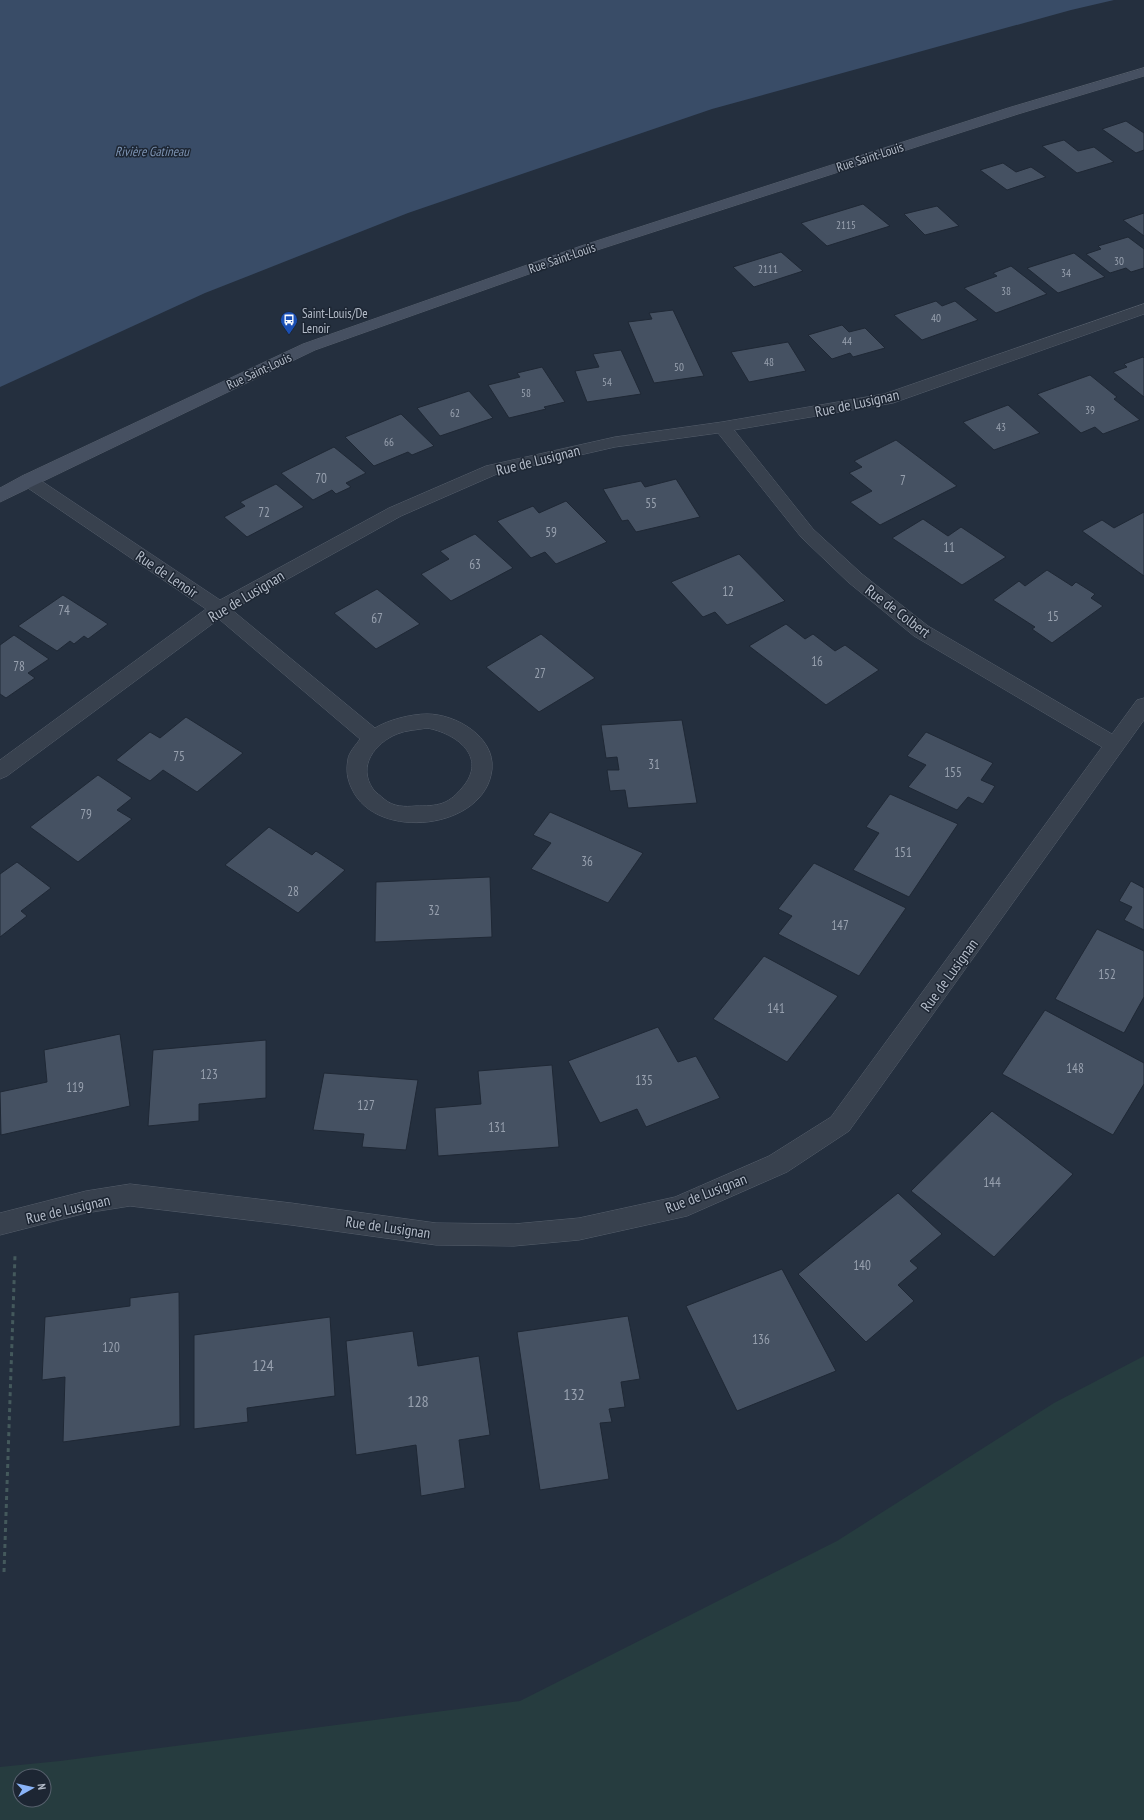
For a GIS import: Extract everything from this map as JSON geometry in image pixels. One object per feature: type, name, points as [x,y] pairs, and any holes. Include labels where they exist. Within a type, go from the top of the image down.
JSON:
[{"type":"main road","name":"Rue Saint-Louis","points":[[0,496],[28,480],[309,347],[594,246],[1013,111],[1144,72]]},
{"type":"street","name":"Rue de Lusignan","points":[[0,771],[171,646],[219,609],[395,512],[492,470],[615,442],[722,428],[887,399],[1144,309]]},
{"type":"street","name":"Rue de Colbert","points":[[722,428],[807,533],[855,578],[921,631],[1115,745]]},
{"type":"street","name":"Rue de Lenoir","points":[[28,480],[219,609],[372,738]]},
{"type":"street","name":"Rue de Lusignan","points":[[8,1222],[86,1202],[130,1196],[291,1214],[436,1234],[514,1235],[579,1229],[678,1208],[750,1177],[778,1164],[840,1124],[1144,705]]},
{"type":"street","points":[[407,722],[427,722],[446,725],[462,732],[474,743],[482,756],[482,771],[477,786],[465,800],[447,810],[432,814],[402,815],[382,809],[367,798],[357,783],[355,767],[360,752],[372,738],[388,728],[407,722]]},
{"type":"path","points":[[4,1572],[8,1222]]},
{"type":"green space","points":[[1144,1356],[1144,1820],[0,1820],[0,1767],[60,1761],[520,1701],[837,1541],[1054,1403]]},
{"type":"water","name":"Rivière Gatineau","points":[[0,0],[1114,0],[1071,10],[712,109],[408,213],[205,293],[0,387]]},
{"type":"building","points":[[1126,121],[1144,133],[1144,150],[1136,153],[1102,129]]},
{"type":"building","points":[[1064,140],[1078,151],[1094,147],[1114,162],[1077,173],[1042,146]]},
{"type":"building","points":[[1003,163],[1016,172],[1031,167],[1046,177],[1007,190],[980,170]]},
{"type":"building","points":[[863,204],[890,226],[827,246],[801,223]]},
{"type":"building","points":[[937,206],[959,226],[925,235],[904,214]]},
{"type":"building","points":[[1144,213],[1144,236],[1123,220]]},
{"type":"building","points":[[1128,237],[1144,249],[1144,268],[1131,272],[1126,268],[1110,273],[1086,254],[1101,249],[1098,246]]},
{"type":"building","points":[[781,252],[803,271],[754,287],[733,267]]},
{"type":"building","points":[[1074,253],[1105,277],[1058,293],[1027,268]]},
{"type":"building","points":[[1011,266],[1047,294],[996,313],[964,288],[997,276],[993,273]]},
{"type":"building","points":[[936,301],[942,306],[955,301],[978,320],[922,340],[894,315]]},
{"type":"building","points":[[673,310],[704,376],[654,383],[628,322],[652,319],[649,313]]},
{"type":"building","points":[[842,325],[849,332],[865,328],[885,348],[853,357],[850,353],[832,359],[808,335]]},
{"type":"building","points":[[788,342],[806,371],[749,382],[731,352]]},
{"type":"building","points":[[621,350],[641,394],[587,402],[575,371],[599,367],[593,354]]},
{"type":"building","points":[[1143,357],[1144,397],[1113,372],[1127,367],[1124,364]]},
{"type":"building","points":[[542,367],[565,402],[544,407],[546,409],[509,418],[488,385],[520,377],[517,373]]},
{"type":"building","points":[[1090,375],[1117,397],[1114,399],[1140,420],[1103,434],[1095,427],[1081,433],[1037,394]]},
{"type":"building","points":[[469,391],[493,418],[440,436],[417,408]]},
{"type":"building","points":[[1008,405],[1040,433],[994,450],[963,422]]},
{"type":"building","points":[[401,414],[434,446],[412,455],[408,452],[374,466],[345,437]]},
{"type":"building","points":[[896,440],[957,486],[880,525],[850,502],[872,491],[849,473],[862,467],[854,461]]},
{"type":"building","points":[[334,447],[366,473],[346,483],[351,487],[336,494],[332,490],[313,500],[281,473]]},
{"type":"building","points":[[676,479],[700,517],[636,532],[628,520],[622,521],[603,489],[641,481],[645,487]]},
{"type":"building","points":[[276,484],[304,507],[247,537],[224,517],[245,506],[240,502]]},
{"type":"building","points":[[566,501],[607,542],[556,564],[545,552],[531,558],[497,521],[533,506],[539,513]]},
{"type":"building","points":[[1144,512],[1144,576],[1082,531],[1102,520],[1114,528]]},
{"type":"building","points":[[923,519],[948,536],[961,527],[1006,557],[962,585],[892,538]]},
{"type":"building","points":[[475,534],[513,568],[451,601],[421,574],[449,559],[440,551]]},
{"type":"building","points":[[739,554],[785,601],[727,625],[715,612],[703,617],[671,582]]},
{"type":"building","points":[[1047,570],[1072,586],[1076,582],[1095,594],[1091,598],[1103,606],[1052,643],[1032,629],[1035,627],[993,600],[1019,581],[1025,586]]},
{"type":"building","points":[[377,589],[420,624],[376,649],[334,613]]},
{"type":"building","points":[[63,595],[108,624],[88,639],[84,636],[74,644],[70,641],[57,651],[18,626]]},
{"type":"building","points":[[786,624],[805,639],[813,634],[835,651],[845,645],[879,670],[826,705],[749,646]]},
{"type":"building","points":[[541,634],[595,678],[539,712],[486,667]]},
{"type":"building","points":[[14,635],[49,659],[28,673],[35,678],[6,698],[0,694],[0,645]]},
{"type":"building","points":[[186,717],[243,753],[197,792],[163,770],[150,781],[116,760],[150,732],[160,738]]},
{"type":"building","points":[[682,720],[697,803],[628,808],[625,790],[610,791],[607,770],[619,770],[617,757],[606,758],[601,725]]},
{"type":"building","points":[[926,732],[993,763],[981,780],[995,786],[983,804],[968,797],[957,810],[908,787],[926,765],[907,756]]},
{"type":"building","points":[[98,775],[132,798],[117,810],[132,819],[78,862],[30,827]]},
{"type":"building","points":[[890,794],[958,824],[909,897],[853,870],[879,833],[866,827]]},
{"type":"building","points":[[550,812],[643,853],[608,903],[531,869],[551,843],[533,835]]},
{"type":"building","points":[[269,827],[312,855],[316,851],[345,870],[298,913],[225,865]]},
{"type":"building","points":[[17,862],[51,888],[21,911],[27,916],[0,937],[0,874]]},
{"type":"building","points":[[814,863],[906,908],[859,976],[778,934],[792,916],[778,909]]},
{"type":"building","points":[[490,877],[492,937],[375,942],[376,882]]},
{"type":"building","points":[[1131,881],[1144,888],[1144,930],[1124,920],[1132,907],[1119,901]]},
{"type":"building","points":[[1097,929],[1144,951],[1144,997],[1124,1033],[1055,999]]},
{"type":"building","points":[[764,956],[838,996],[787,1062],[713,1019]]},
{"type":"building","points":[[1045,1010],[1144,1063],[1144,1084],[1113,1135],[1002,1074]]},
{"type":"building","points":[[658,1027],[678,1062],[696,1056],[720,1098],[646,1127],[637,1109],[600,1123],[568,1061]]},
{"type":"building","points":[[120,1034],[130,1106],[1,1135],[0,1092],[47,1082],[44,1050]]},
{"type":"building","points":[[266,1040],[266,1098],[199,1104],[199,1121],[148,1126],[153,1050]]},
{"type":"building","points":[[552,1065],[559,1147],[438,1156],[435,1108],[481,1104],[478,1071]]},
{"type":"building","points":[[324,1073],[418,1080],[406,1150],[362,1147],[364,1134],[313,1130]]},
{"type":"building","points":[[992,1111],[1073,1174],[994,1257],[911,1191]]},
{"type":"building","points":[[898,1193],[942,1234],[910,1261],[918,1268],[898,1285],[914,1301],[866,1342],[798,1274]]},
{"type":"building","points":[[782,1269],[836,1371],[737,1411],[686,1306]]},
{"type":"building","points":[[179,1292],[180,1426],[63,1442],[65,1377],[42,1380],[45,1317],[130,1306],[130,1298]]},
{"type":"building","points":[[628,1316],[640,1379],[621,1382],[625,1407],[609,1409],[612,1422],[600,1423],[609,1479],[540,1490],[517,1332]]},
{"type":"building","points":[[330,1317],[335,1396],[247,1408],[248,1422],[194,1429],[194,1335]]},
{"type":"building","points":[[413,1331],[418,1366],[479,1356],[490,1435],[459,1440],[465,1488],[421,1496],[416,1445],[356,1455],[346,1341]]},
{"type":"place","name":"Saint-Louis/De Lenoir","points":[[289,335]]}]
